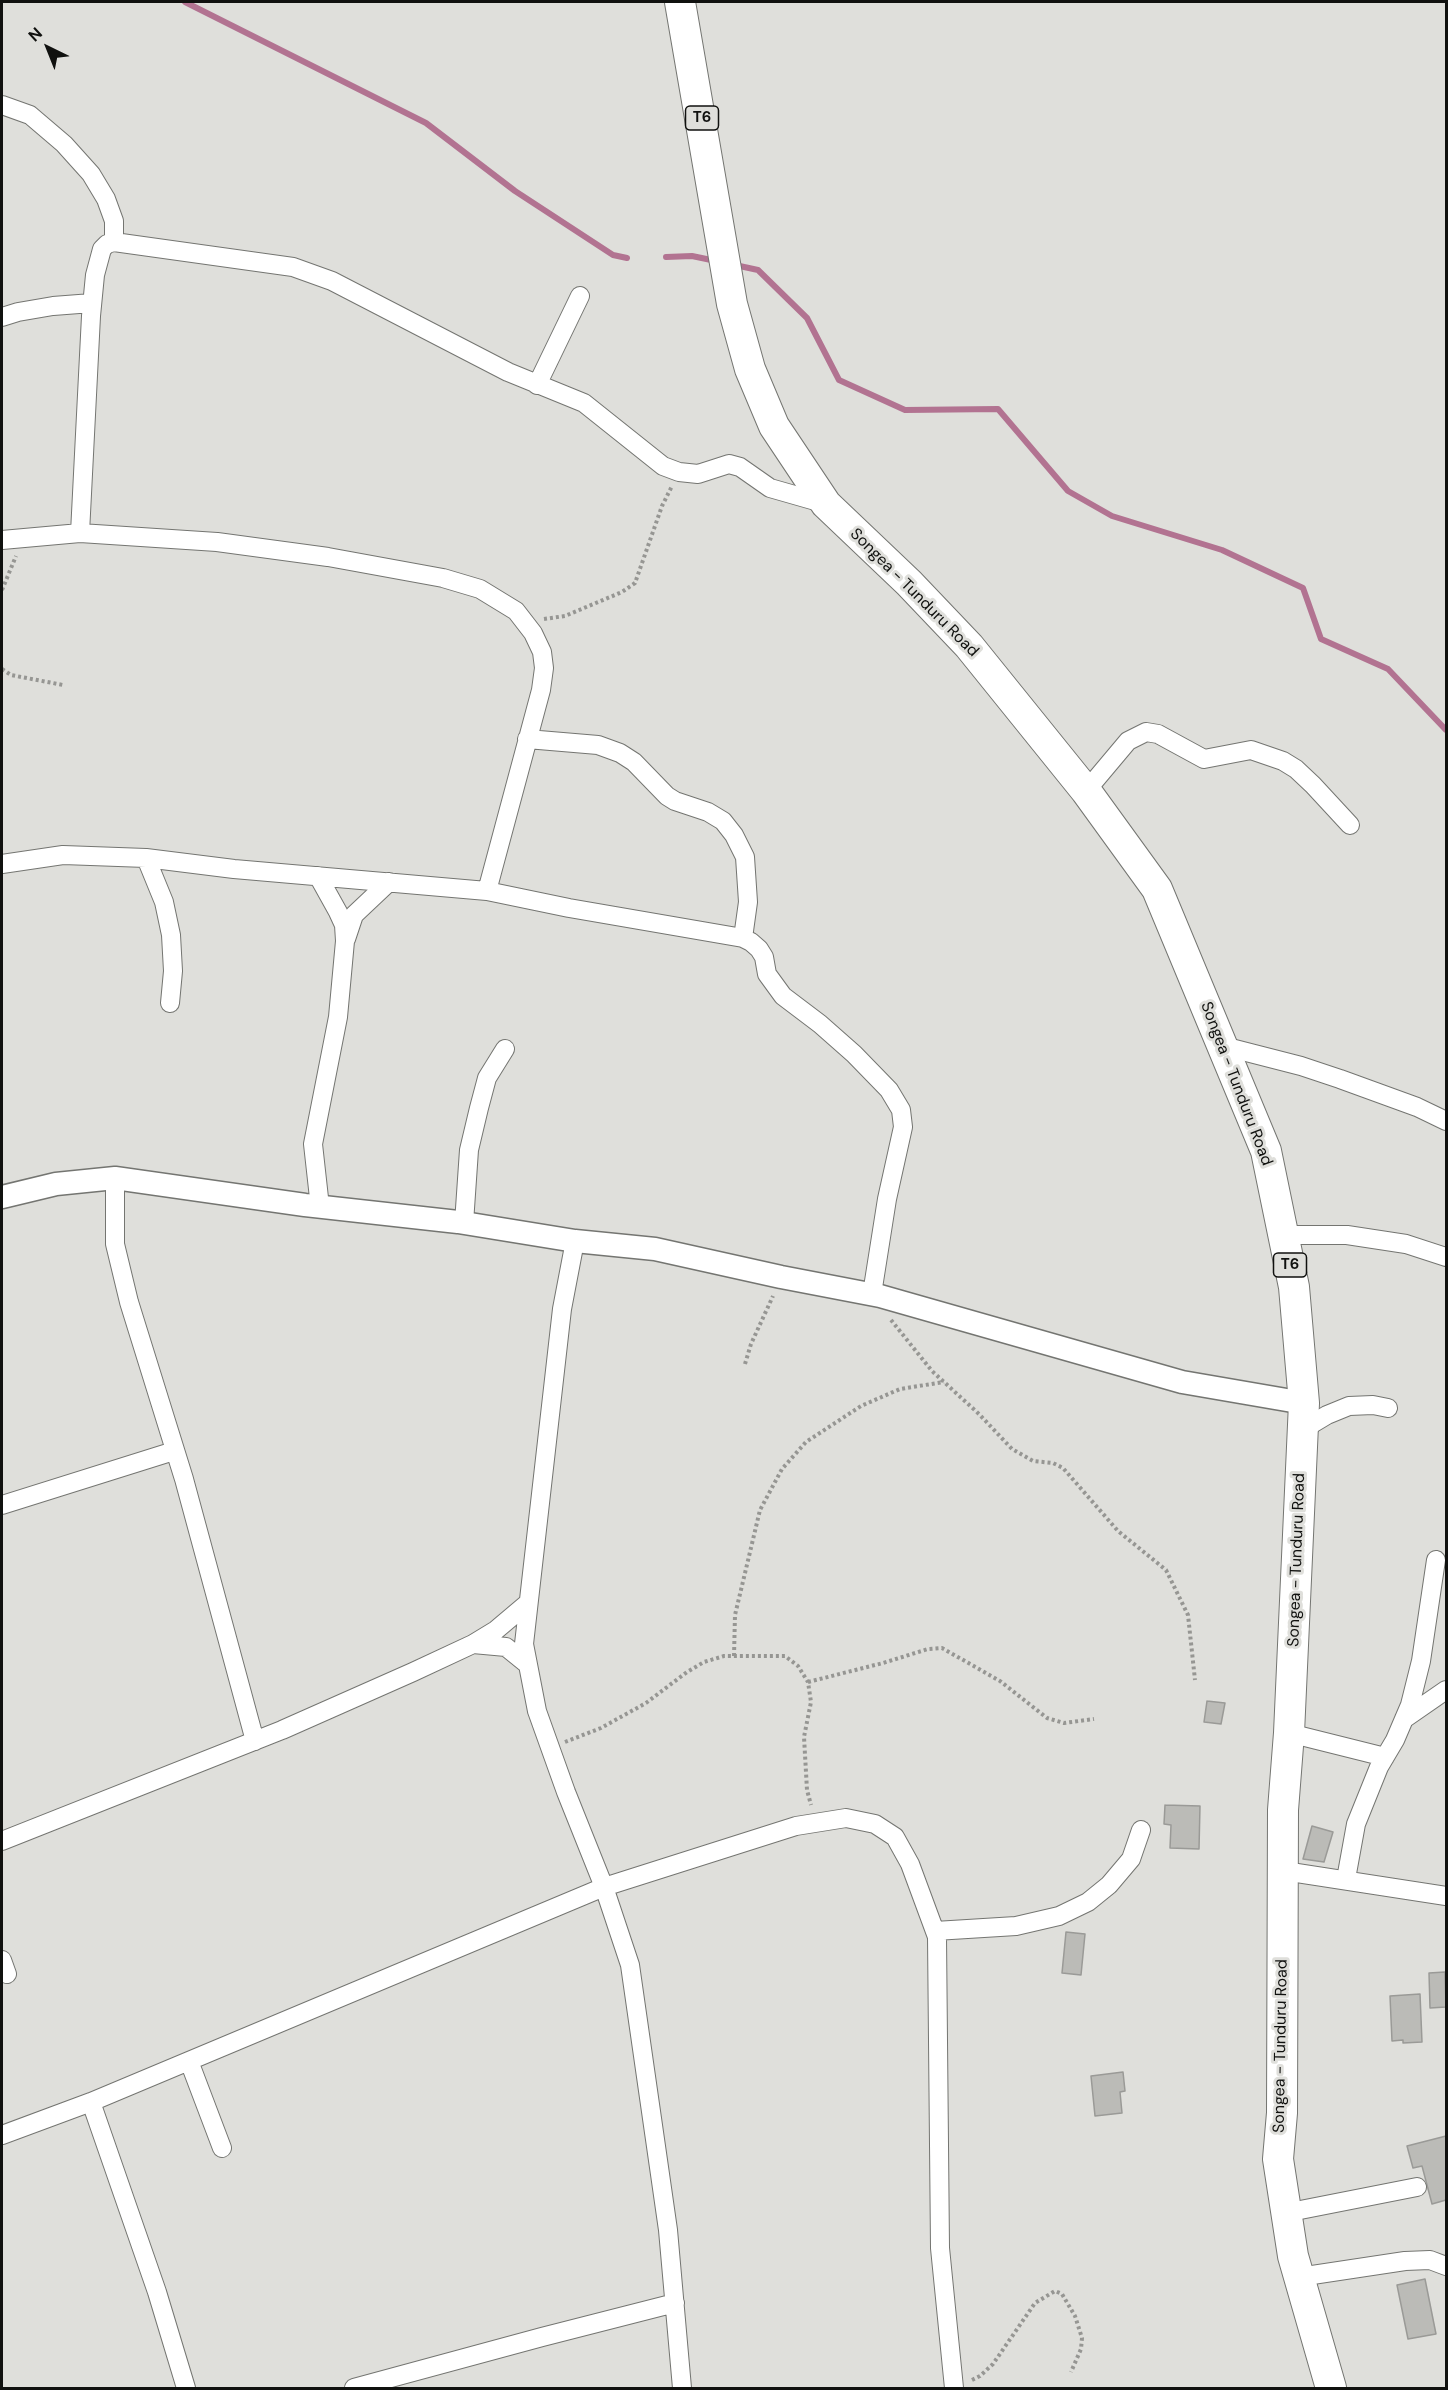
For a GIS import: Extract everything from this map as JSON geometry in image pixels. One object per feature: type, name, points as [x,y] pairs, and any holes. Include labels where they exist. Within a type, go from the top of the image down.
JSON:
[{"type":"highway","name":"Songea - Tunduru Road","points":[[680,2],[732,304],[750,369],[774,426],[826,504],[969,646],[1086,791],[1157,889],[1266,1151],[1294,1287],[1304,1403],[1289,1733],[1283,1810],[1281,2113],[1278,2159],[1284,2213],[1299,2277],[1331,2388]]},
{"type":"street","points":[[2,105],[30,114],[64,144],[90,174],[106,199],[114,221],[114,242]]},
{"type":"street","points":[[80,533],[92,303],[99,256],[107,244],[114,242],[293,267],[332,281],[491,364],[584,403],[663,466],[679,472],[698,474],[729,464],[740,467],[770,488],[826,504]]},
{"type":"street","points":[[537,384],[580,296]]},
{"type":"street","points":[[2,317],[53,306],[92,303]]},
{"type":"street","points":[[2,540],[80,533],[217,542],[443,578],[480,590],[516,611],[533,633],[542,652],[544,668],[541,690],[487,891]]},
{"type":"street","points":[[1086,791],[1128,741],[1146,732],[1158,734],[1204,759],[1251,750],[1283,761],[1296,769],[1313,785],[1350,825]]},
{"type":"street","points":[[527,739],[598,745],[620,753],[634,762],[667,796],[708,812],[723,821],[734,835],[744,857],[748,902],[743,938]]},
{"type":"street","points":[[2,864],[63,855],[146,858],[211,867],[487,891],[569,908],[743,938],[759,949],[764,957],[767,974],[783,996],[854,1054],[889,1090],[901,1110],[903,1127],[887,1199],[876,1295]]},
{"type":"street","points":[[146,858],[164,902],[171,935],[173,971],[170,1003]]},
{"type":"street","points":[[318,876],[344,925],[345,941],[338,1017],[313,1144],[320,1207]]},
{"type":"street","points":[[345,941],[354,915],[389,882]]},
{"type":"street","points":[[1223,1046],[1330,1076],[1417,1107],[1446,1121]]},
{"type":"street","points":[[464,1223],[469,1150],[487,1078],[505,1049]]},
{"type":"street","points":[[2,1197],[56,1184],[115,1178],[320,1207],[464,1223],[575,1241],[655,1249],[876,1295],[1182,1382],[1304,1403]]},
{"type":"street","points":[[115,1178],[115,1244],[129,1302],[184,1479],[255,1740]]},
{"type":"street","points":[[1284,1235],[1347,1235],[1406,1244],[1446,1257]]},
{"type":"street","points":[[575,1241],[562,1310],[524,1644],[537,1711],[604,1887],[630,1965],[666,2219],[682,2388]]},
{"type":"street","points":[[1302,1435],[1312,1424],[1349,1406],[1373,1405],[1388,1408]]},
{"type":"street","points":[[2,1505],[174,1451]]},
{"type":"street","points":[[1346,1879],[1356,1824],[1384,1757],[1410,1705],[1421,1660],[1436,1560]]},
{"type":"street","points":[[2,1842],[255,1740],[413,1672],[473,1644],[496,1630],[528,1603]]},
{"type":"street","points":[[473,1644],[506,1647],[527,1664]]},
{"type":"street","points":[[1404,1719],[1446,1690]]},
{"type":"street","points":[[1289,1733],[1384,1757]]},
{"type":"street","points":[[2,2135],[91,2102],[604,1887],[796,1826],[846,1818],[875,1824],[895,1837],[910,1864],[937,1937],[940,2248],[954,2385]]},
{"type":"street","points":[[934,1931],[1016,1926],[1059,1916],[1088,1902],[1109,1885],[1131,1859],[1142,1830]]},
{"type":"street","points":[[1284,1871],[1446,1896]]},
{"type":"street","points":[[189,2061],[222,2148]]},
{"type":"street","points":[[91,2102],[157,2292],[186,2388]]},
{"type":"street","points":[[1284,2213],[1417,2187]]},
{"type":"street","points":[[1299,2277],[1405,2261],[1430,2260],[1446,2265]]},
{"type":"street","points":[[354,2388],[675,2303]]},
{"type":"path","points":[[525,622],[565,616],[622,592],[635,583],[662,506],[679,472]]},
{"type":"path","points":[[2,590],[23,538]]},
{"type":"path","points":[[2,669],[11,675],[63,685]]},
{"type":"path","points":[[745,1364],[751,1344],[781,1277]]},
{"type":"path","points":[[876,1295],[914,1351],[1012,1449],[1033,1461],[1053,1462],[1072,1475],[1118,1531],[1166,1570],[1188,1615],[1195,1680]]},
{"type":"path","points":[[734,1656],[735,1615],[760,1510],[782,1469],[806,1442],[861,1406],[900,1389],[944,1382]]},
{"type":"path","points":[[808,1682],[928,1649],[942,1648],[1000,1681],[1047,1718],[1064,1723],[1094,1719]]},
{"type":"path","points":[[550,1748],[601,1728],[646,1703],[704,1662],[724,1656],[785,1656],[798,1666],[808,1682],[811,1702],[804,1737],[805,1767],[807,1790],[815,1823]]},
{"type":"path","points":[[954,2385],[973,2379],[987,2370],[1035,2303],[1055,2291],[1062,2294],[1076,2316],[1082,2338],[1081,2349],[1071,2372]]},
{"type":"building","points":[[1207,1701],[1225,1703],[1221,1724],[1204,1722]]},
{"type":"building","points":[[1165,1805],[1200,1806],[1199,1849],[1170,1848],[1171,1825],[1164,1824]]},
{"type":"building","points":[[1312,1826],[1333,1832],[1324,1862],[1303,1859]]},
{"type":"building","points":[[1066,1932],[1085,1934],[1081,1975],[1062,1973]]},
{"type":"building","points":[[1445,1972],[1446,2007],[1430,2008],[1429,1973]]},
{"type":"building","points":[[1420,1994],[1422,2042],[1392,2041],[1390,1996]]},
{"type":"building","points":[[1123,2072],[1125,2091],[1120,2092],[1122,2113],[1095,2116],[1091,2076]]},
{"type":"building","points":[[1446,2136],[1446,2200],[1432,2204],[1422,2166],[1413,2168],[1407,2146]]},
{"type":"building","points":[[1425,2279],[1436,2334],[1408,2339],[1397,2285]]},
{"type":"waterway","points":[[185,2],[426,123],[515,191],[613,255],[627,258]]},
{"type":"waterway","points":[[666,257],[692,256],[716,261]]},
{"type":"waterway","points":[[735,265],[758,270],[807,318],[839,380],[905,410],[998,409],[1068,491],[1112,516],[1222,550],[1303,588],[1321,639],[1388,669],[1446,730]]}]
